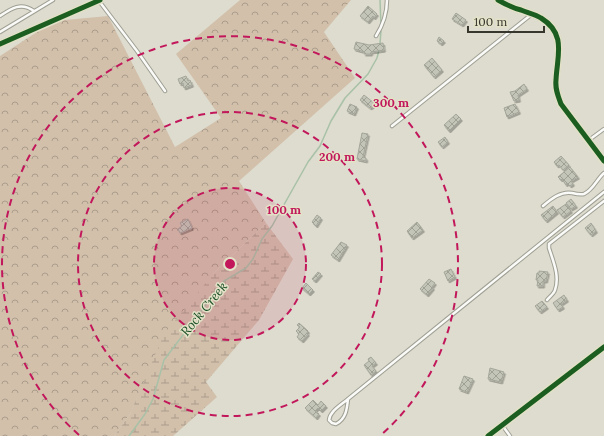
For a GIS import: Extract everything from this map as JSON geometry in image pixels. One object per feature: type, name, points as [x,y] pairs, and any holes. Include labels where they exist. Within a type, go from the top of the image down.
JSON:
[{"type":"street","points":[[0,44],[100,0]]},
{"type":"street","points":[[498,0],[532,13],[552,27],[557,34],[559,42],[555,81],[558,96],[561,104],[604,160]]},
{"type":"street","points":[[488,436],[604,347]]},
{"type":"lane","points":[[0,32],[53,0]]},
{"type":"lane","points":[[100,0],[165,91]]},
{"type":"lane","points":[[376,36],[385,17],[386,0]]},
{"type":"lane","points":[[0,16],[14,7],[27,6],[34,11]]},
{"type":"lane","points":[[392,126],[532,13]]},
{"type":"lane","points":[[589,140],[604,129]]},
{"type":"lane","points":[[543,206],[563,193],[587,193],[599,177],[604,173]]},
{"type":"lane","points":[[348,399],[343,419],[336,424],[332,423],[329,420],[332,413],[348,399],[604,192]]},
{"type":"lane","points":[[547,300],[555,292],[556,284],[556,273],[549,248],[550,244],[604,201]]},
{"type":"lane","points":[[502,425],[510,436]]},
{"type":"green space","points":[[240,0],[351,0],[324,32],[355,78],[239,181],[266,223],[214,273],[146,378],[130,414],[114,436],[0,436],[0,56],[54,21],[108,16],[175,147],[221,118],[176,54]]},
{"type":"green space","points":[[266,223],[293,259],[259,320],[206,382],[217,397],[173,436],[114,436],[130,414],[164,334],[214,273]]},
{"type":"building","points":[[368,6],[377,14],[368,22],[360,16]]},
{"type":"building","points":[[456,13],[466,20],[462,25],[452,19]]},
{"type":"building","points":[[439,37],[444,41],[441,44],[437,41]]},
{"type":"building","points":[[356,42],[369,45],[383,43],[384,50],[371,52],[371,54],[364,54],[365,52],[354,49]]},
{"type":"building","points":[[432,58],[442,70],[434,77],[424,65]]},
{"type":"building","points":[[186,76],[192,85],[184,88],[183,83],[180,84],[178,79]]},
{"type":"building","points":[[524,84],[527,89],[518,95],[519,100],[514,101],[510,92],[515,91]]},
{"type":"building","points":[[364,95],[374,103],[370,108],[360,100]]},
{"type":"building","points":[[350,104],[357,107],[354,114],[347,111]]},
{"type":"building","points":[[515,104],[519,112],[507,117],[504,108]]},
{"type":"building","points":[[456,114],[461,119],[449,131],[444,125]]},
{"type":"building","points":[[362,133],[368,134],[363,157],[366,158],[366,161],[357,159]]},
{"type":"building","points":[[445,137],[448,142],[442,147],[438,142]]},
{"type":"building","points":[[561,156],[569,165],[563,170],[554,162]]},
{"type":"building","points":[[570,167],[578,177],[571,181],[573,184],[570,186],[567,183],[566,185],[562,179],[561,180],[558,177]]},
{"type":"building","points":[[571,199],[576,206],[571,209],[566,203]]},
{"type":"building","points":[[566,204],[571,211],[563,217],[557,210]]},
{"type":"building","points":[[553,206],[557,212],[546,221],[541,215]]},
{"type":"building","points":[[317,215],[321,218],[316,226],[312,222]]},
{"type":"building","points":[[188,219],[192,228],[180,233],[178,229],[182,226],[180,223]]},
{"type":"building","points":[[417,222],[423,230],[412,238],[407,231]]},
{"type":"building","points":[[591,223],[596,231],[591,235],[585,228]]},
{"type":"building","points":[[341,242],[347,245],[338,260],[331,255]]},
{"type":"building","points":[[451,269],[455,277],[448,281],[444,272]]},
{"type":"building","points":[[539,271],[548,272],[546,281],[543,281],[543,286],[537,286],[538,280],[536,280],[537,273],[539,273]]},
{"type":"building","points":[[318,272],[321,274],[315,281],[312,279]]},
{"type":"building","points":[[429,279],[435,283],[427,295],[420,289]]},
{"type":"building","points":[[306,283],[313,290],[309,294],[302,288]]},
{"type":"building","points":[[564,295],[567,300],[561,304],[563,307],[558,310],[553,303]]},
{"type":"building","points":[[542,301],[547,307],[540,312],[535,306]]},
{"type":"building","points":[[299,323],[308,331],[308,334],[302,341],[297,337],[299,334],[296,331],[300,327],[297,325]]},
{"type":"building","points":[[371,357],[376,363],[372,366],[376,371],[371,375],[364,365]]},
{"type":"building","points":[[490,368],[504,372],[501,382],[488,379]]},
{"type":"building","points":[[464,376],[473,379],[467,392],[459,389]]},
{"type":"building","points":[[313,400],[318,405],[321,401],[326,406],[321,411],[318,408],[315,411],[319,414],[316,418],[305,408]]},
{"type":"waterway","name":"Rock Creek","points":[[380,0],[381,26]]},
{"type":"waterway","name":"Rock Creek","points":[[380,44],[381,30]]},
{"type":"waterway","name":"Rock Creek","points":[[129,436],[145,414],[153,399],[164,360],[224,281],[246,268],[253,259],[262,239],[272,226],[308,162],[320,146],[331,121],[345,98],[368,74],[377,58],[379,50]]},
{"type":"cycle path","points":[[0,44],[100,0]]},
{"type":"cycle path","points":[[498,0],[539,17],[549,24],[554,31],[559,46],[556,86],[561,104],[604,161]]},
{"type":"cycle path","points":[[488,436],[604,347]]}]
